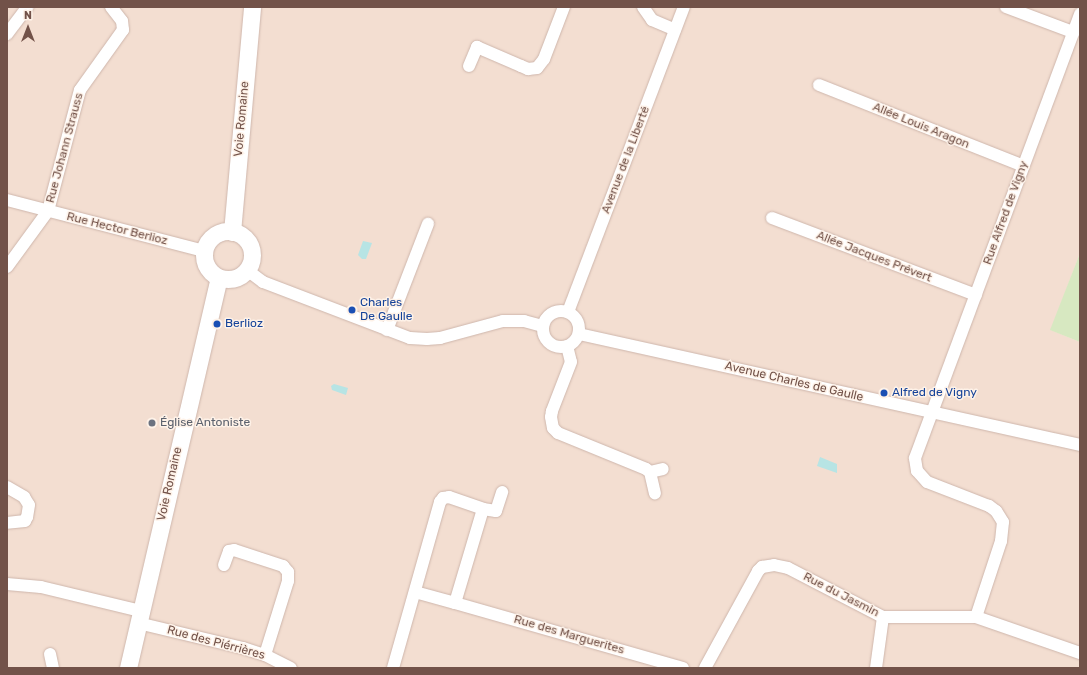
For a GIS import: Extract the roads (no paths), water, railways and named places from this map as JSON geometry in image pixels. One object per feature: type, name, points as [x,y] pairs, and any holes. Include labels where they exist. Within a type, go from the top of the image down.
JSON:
[{"type":"street","points":[[7,34],[27,7]]},
{"type":"street","name":"Rue Johann Strauss","points":[[48,211],[80,90],[123,30],[122,21],[111,7]]},
{"type":"street","name":"Voie Romaine","points":[[232,232],[252,7]]},
{"type":"street","points":[[469,66],[477,47],[528,69],[537,68],[544,59],[564,7]]},
{"type":"street","points":[[643,7],[652,20],[675,30]]},
{"type":"street","name":"Avenue de la Liberté","points":[[568,312],[684,7]]},
{"type":"street","points":[[1006,7],[1073,32]]},
{"type":"street","name":"Rue Alfred de Vigny","points":[[976,617],[1001,541],[1003,522],[996,511],[989,506],[927,482],[917,471],[915,464],[917,450],[933,412],[1080,14]]},
{"type":"street","name":"Allée Louis Aragon","points":[[819,85],[1024,166]]},
{"type":"street","name":"Rue Hector Berlioz","points":[[7,200],[204,251]]},
{"type":"street","points":[[7,267],[48,211]]},
{"type":"street","name":"Allée Jacques Prévert","points":[[772,218],[976,296]]},
{"type":"street","points":[[388,330],[428,224]]},
{"type":"street","points":[[232,232],[240,234],[246,240],[252,255],[247,270],[234,279],[219,278],[207,267],[204,259],[204,251],[211,238],[218,234],[232,232]]},
{"type":"street","points":[[247,270],[262,282],[410,338],[427,339],[503,321],[524,321],[543,326]]},
{"type":"street","name":"Voie Romaine","points":[[128,668],[219,278]]},
{"type":"street","points":[[560,311],[568,312],[578,321],[579,334],[574,343],[561,348],[550,344],[545,337],[543,326],[547,318],[560,311]]},
{"type":"street","name":"Avenue Charles de Gaulle","points":[[579,334],[1080,445]]},
{"type":"street","points":[[567,346],[571,362],[552,411],[551,417],[553,428],[558,433],[642,467],[650,472],[655,493]]},
{"type":"street","points":[[650,472],[663,469]]},
{"type":"street","points":[[7,487],[24,497],[29,505],[27,517],[24,521],[7,524]]},
{"type":"street","points":[[393,668],[440,502],[443,498],[449,497],[483,509],[496,511],[502,492]]},
{"type":"street","points":[[455,603],[483,509]]},
{"type":"street","points":[[224,565],[229,551],[234,550],[283,566],[288,572],[288,581],[265,655]]},
{"type":"street","name":"Rue du Jasmin","points":[[706,668],[758,571],[767,566],[779,565],[788,568],[883,617],[976,617],[1080,653]]},
{"type":"street","name":"Rue des Piérrières","points":[[7,584],[40,587],[265,655],[292,668]]},
{"type":"street","name":"Rue des Marguerites","points":[[415,592],[683,668]]},
{"type":"street","points":[[876,668],[883,617]]},
{"type":"street","points":[[50,654],[53,668]]},
{"type":"water","points":[[363,241],[372,243],[366,259],[362,259],[358,255]]},
{"type":"water","points":[[334,384],[348,388],[346,395],[332,390],[331,386]]},
{"type":"water","points":[[820,457],[837,464],[837,473],[817,466]]},
{"type":"place","name":"Charles De Gaulle","points":[[352,310]]},
{"type":"place","name":"Berlioz","points":[[217,324]]},
{"type":"place","name":"Alfred de Vigny","points":[[884,393]]},
{"type":"place","name":"Église Antoniste","points":[[152,423]]}]
